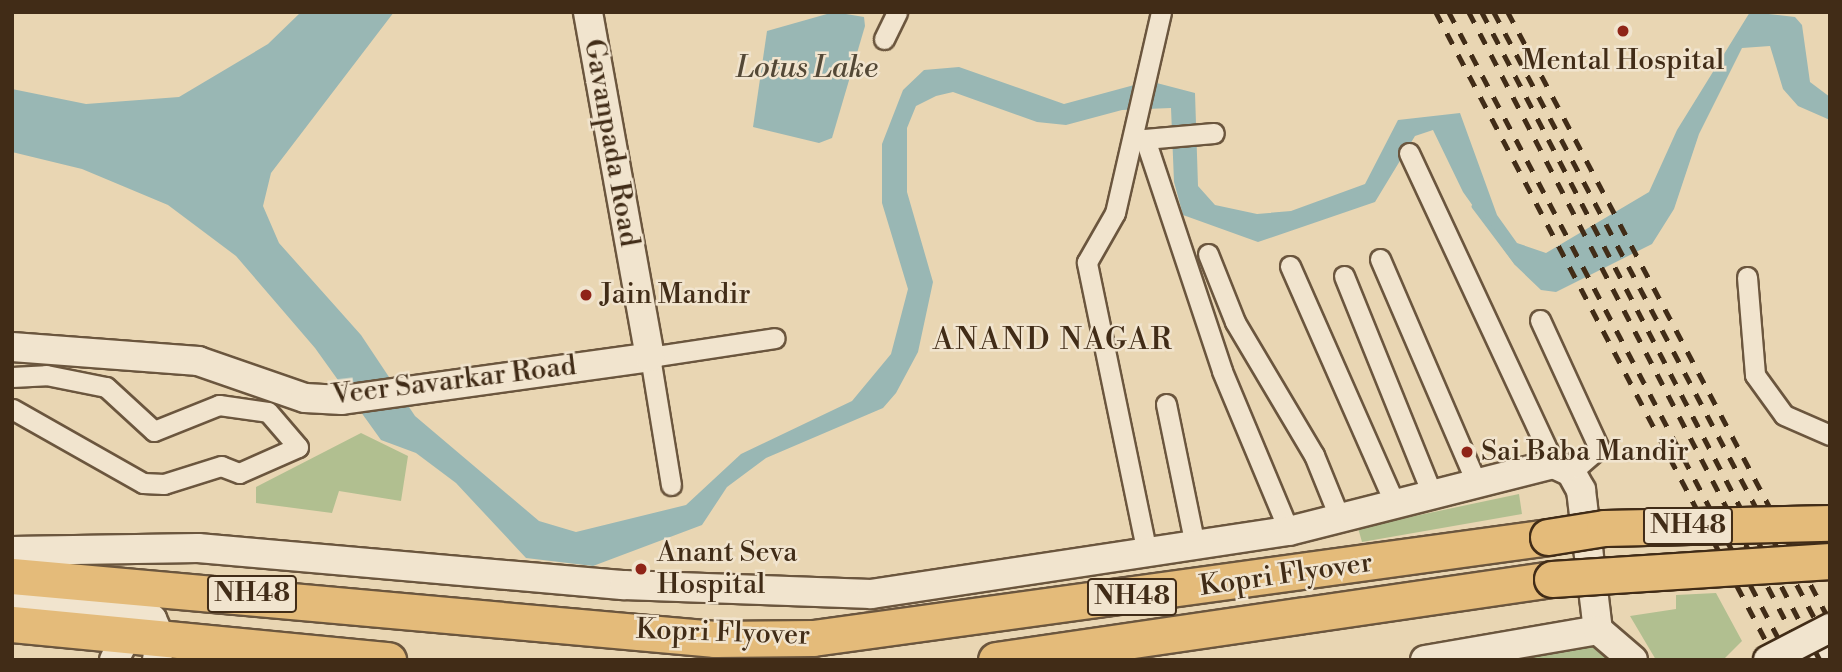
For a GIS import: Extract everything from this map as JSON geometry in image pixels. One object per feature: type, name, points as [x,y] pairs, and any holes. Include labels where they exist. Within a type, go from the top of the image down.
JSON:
[{"type":"highway","name":"Kopri Flyover","points":[[12,576],[492,615],[715,639],[813,638],[1604,528],[1830,523]]},
{"type":"highway","name":"Kopri Flyover","points":[[996,660],[1552,579],[1830,561]]},
{"type":"highway","name":"NH48","points":[[12,624],[120,648],[367,659]]},
{"type":"street","name":"Gavanpada Road","points":[[588,12],[650,357]]},
{"type":"street","points":[[884,39],[897,12]]},
{"type":"street","points":[[1147,553],[1087,262],[1113,220],[1137,140],[1138,110],[1144,78],[1161,12]]},
{"type":"street","points":[[1137,140],[1214,134]]},
{"type":"street","points":[[1137,140],[1213,348],[1289,531]]},
{"type":"street","points":[[1409,153],[1562,468],[1581,491],[1598,630],[1633,660]]},
{"type":"street","points":[[1208,254],[1234,322],[1320,466],[1340,519]]},
{"type":"street","points":[[1380,259],[1477,484]]},
{"type":"street","points":[[1290,266],[1395,504]]},
{"type":"street","points":[[1344,276],[1432,494]]},
{"type":"street","points":[[1747,277],[1755,375],[1784,415],[1830,435]]},
{"type":"street","points":[[12,551],[198,548],[488,575],[791,596],[871,594],[1147,553],[1289,531],[1432,494],[1562,468],[1599,449],[1540,320]]},
{"type":"street","points":[[671,485],[650,357],[775,338]]},
{"type":"street","points":[[12,410],[143,483],[164,484],[221,466],[239,473],[297,449],[297,440],[268,412],[228,406],[155,431],[106,387],[46,374],[13,382],[16,347]]},
{"type":"street","name":"Veer Savarkar Road","points":[[16,347],[198,361],[235,371],[305,398],[350,399],[650,357]]},
{"type":"street","points":[[228,406],[235,371]]},
{"type":"street","points":[[1167,404],[1195,545]]},
{"type":"street","points":[[12,603],[152,619],[159,650]]},
{"type":"street","points":[[1768,660],[1830,628]]},
{"type":"street","points":[[1425,660],[1598,630]]},
{"type":"street","points":[[1824,660],[1830,657]]},
{"type":"green space","points":[[361,433],[408,456],[401,501],[339,491],[332,513],[256,503],[256,487]]},
{"type":"green space","points":[[1519,494],[1522,514],[1362,542],[1358,528]]},
{"type":"green space","points":[[1716,593],[1742,641],[1723,660],[1656,660],[1630,616],[1676,609],[1676,595]]},
{"type":"green space","points":[[1595,641],[1618,660],[1502,660]]},
{"type":"water","points":[[301,12],[394,12],[271,173],[263,206],[279,243],[361,335],[415,416],[539,521],[576,532],[686,505],[741,454],[852,401],[891,354],[908,289],[882,203],[882,144],[903,90],[924,70],[959,67],[1064,104],[1149,81],[1195,93],[1198,186],[1215,205],[1257,214],[1291,211],[1365,184],[1398,120],[1460,113],[1497,215],[1517,243],[1546,253],[1649,192],[1677,130],[1750,12],[1795,17],[1802,25],[1810,82],[1830,97],[1830,120],[1798,106],[1783,89],[1770,46],[1742,48],[1699,134],[1674,209],[1652,244],[1556,292],[1541,290],[1515,265],[1463,192],[1433,130],[1415,136],[1375,202],[1258,242],[1183,215],[1174,182],[1171,108],[1122,110],[1066,125],[1037,122],[953,92],[936,96],[916,106],[907,128],[907,192],[933,282],[918,352],[896,393],[883,408],[766,458],[727,487],[702,525],[593,566],[526,558],[456,483],[416,453],[381,440],[315,348],[236,256],[168,205],[82,169],[12,152],[12,89],[86,104],[179,97],[268,44]]},
{"type":"water","name":"Lotus Lake","points":[[834,12],[864,17],[865,26],[832,138],[819,143],[753,127],[767,31]]},
{"type":"waterway","points":[[1474,206],[1516,262]]},
{"type":"railway","points":[[1436,12],[1776,660]]},
{"type":"railway","points":[[1449,12],[1790,660]]},
{"type":"railway","points":[[1469,12],[1806,660]]},
{"type":"railway","points":[[1482,12],[1820,660]]},
{"type":"railway","points":[[1494,12],[1830,647]]},
{"type":"railway","points":[[1508,12],[1830,621]]},
{"type":"place","name":"Mental Hospital","points":[[1623,31]]},
{"type":"place","name":"Jain Mandir","points":[[586,295]]},
{"type":"place","name":"Sai Baba Mandir","points":[[1467,452]]},
{"type":"place","name":"Anant Seva Hospital","points":[[641,569]]},
{"type":"district","name":"ANAND NAGAR","points":[[1053,340]]}]
